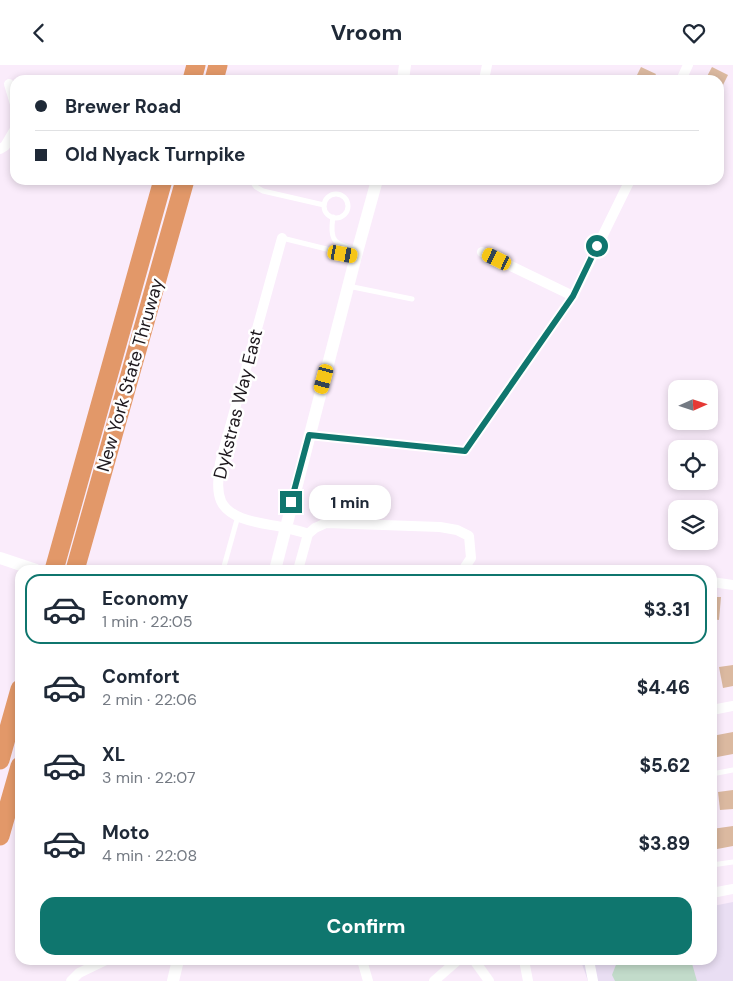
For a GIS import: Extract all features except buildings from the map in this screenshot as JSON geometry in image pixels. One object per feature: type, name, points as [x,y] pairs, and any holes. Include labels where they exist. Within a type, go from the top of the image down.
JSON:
[{"type":"highway","name":"New York State Thruway","points":[[55,565],[162,185]]},
{"type":"highway","name":"New York State Thruway","points":[[76,565],[184,185]]},
{"type":"highway","points":[[0,760],[15,707]]},
{"type":"highway","points":[[0,836],[15,784]]},
{"type":"street","points":[[0,149],[6,146],[10,138]]},
{"type":"street","points":[[276,565],[376,185]]},
{"type":"street","points":[[309,435],[465,451],[573,296],[628,185]]},
{"type":"street","name":"Dykstras Way East","points":[[282,239],[220,463],[217,485],[221,502],[234,515],[249,521],[285,527],[308,534]]},
{"type":"street","points":[[482,252],[573,296]]},
{"type":"street","points":[[299,565],[308,534],[326,523],[440,527],[458,530],[469,536],[471,558],[466,565]]},
{"type":"street","points":[[0,558],[22,565]]},
{"type":"street","points":[[717,583],[733,585]]},
{"type":"street","points":[[717,709],[733,706]]},
{"type":"street","points":[[717,892],[733,889]]},
{"type":"street","points":[[71,981],[79,973],[96,965]]},
{"type":"street","points":[[173,981],[177,965]]},
{"type":"street","points":[[363,965],[368,981]]},
{"type":"street","points":[[434,981],[452,965]]},
{"type":"street","points":[[478,965],[489,981]]},
{"type":"street","points":[[525,965],[528,981]]},
{"type":"street","points":[[590,965],[593,981]]},
{"type":"lane","points":[[254,185],[263,191],[324,205]]},
{"type":"lane","points":[[333,195],[341,195],[346,200],[348,208],[344,215],[337,218],[326,213],[324,205],[327,198],[333,195]]},
{"type":"lane","points":[[333,217],[332,236],[335,242],[357,253]]},
{"type":"lane","points":[[282,239],[357,253]]},
{"type":"lane","points":[[348,286],[412,299]]},
{"type":"lane","points":[[224,565],[238,516]]},
{"type":"lane","points":[[717,773],[733,770]]},
{"type":"lane","points":[[717,864],[733,862]]},
{"type":"shaded area","points":[[733,902],[733,981],[588,981],[582,965],[717,965],[717,905]]},
{"type":"green space","points":[[616,965],[692,965],[697,981],[615,981],[612,975]]},
{"type":"route","points":[[291,502],[309,435],[465,451],[573,296],[597,246]]}]
